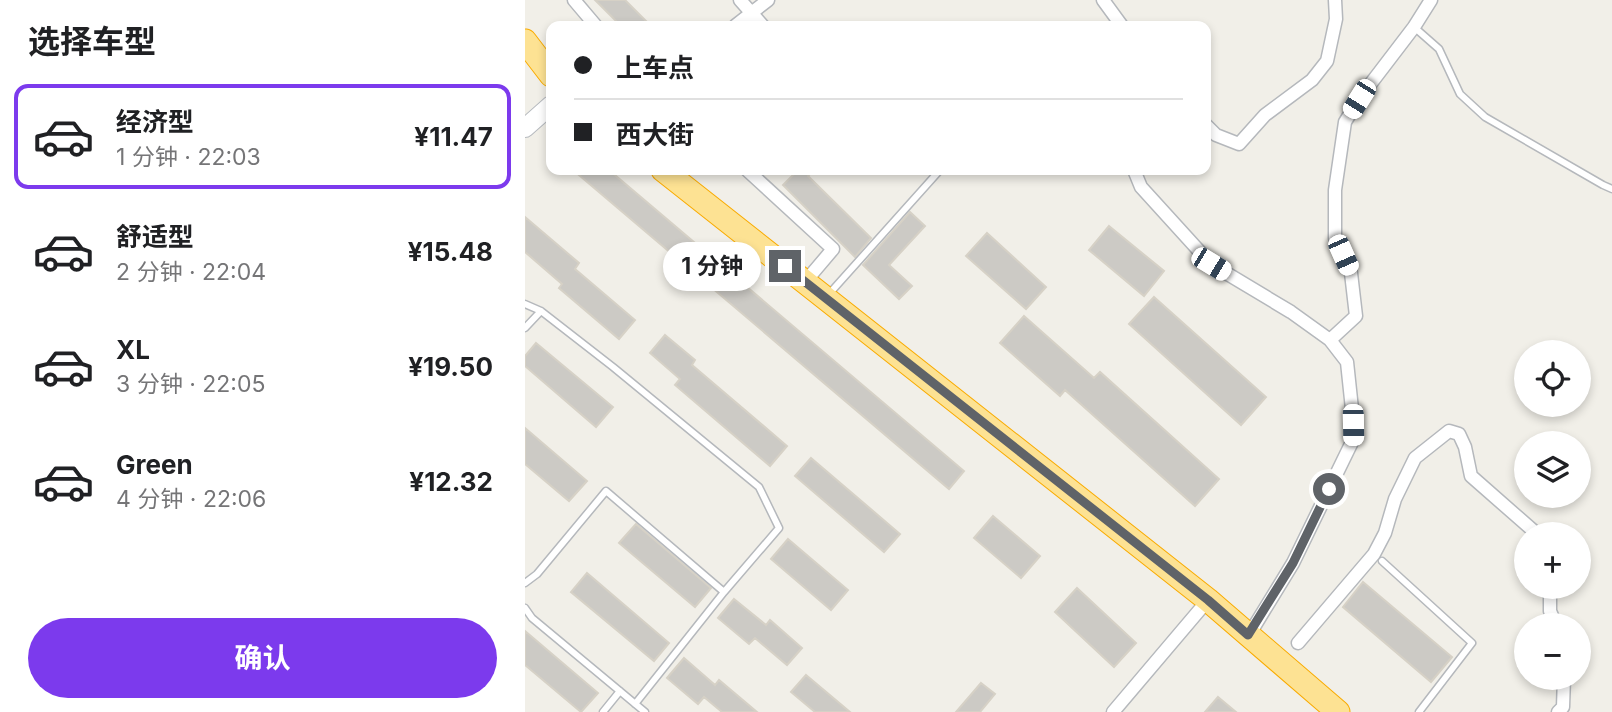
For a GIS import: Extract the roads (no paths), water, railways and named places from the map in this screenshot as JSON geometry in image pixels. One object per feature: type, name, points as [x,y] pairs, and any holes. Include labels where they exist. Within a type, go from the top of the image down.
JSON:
[{"type":"highway","points":[[525,41],[546,68]]},
{"type":"highway","points":[[669,175],[1208,600],[1339,712]]},
{"type":"street","points":[[574,0],[592,21]]},
{"type":"street","points":[[740,0],[759,21]]},
{"type":"street","points":[[742,21],[768,0]]},
{"type":"street","points":[[1103,0],[1118,21]]},
{"type":"street","points":[[1211,130],[1216,135],[1239,144],[1265,115],[1312,80],[1327,61],[1336,19],[1335,0]]},
{"type":"street","points":[[1330,340],[1356,316],[1351,273],[1335,238],[1335,190],[1345,122],[1431,0]]},
{"type":"street","points":[[525,128],[546,109]]},
{"type":"street","points":[[752,175],[833,249],[805,282]]},
{"type":"street","points":[[1136,175],[1142,187],[1211,264],[1291,312],[1330,340],[1347,362],[1353,440],[1293,563],[1248,635]]},
{"type":"street","points":[[1298,643],[1374,554],[1385,533],[1395,499],[1415,458],[1449,431],[1459,435],[1465,447],[1471,476],[1523,522]]},
{"type":"street","points":[[1113,712],[1208,600]]},
{"type":"street","points":[[1558,712],[1563,707],[1564,690]]},
{"type":"lane","points":[[1414,27],[1439,49],[1460,94],[1485,117],[1612,189]]},
{"type":"lane","points":[[825,298],[936,175]]},
{"type":"lane","points":[[525,304],[541,311],[613,367],[759,487],[779,528],[635,704]]},
{"type":"lane","points":[[525,328],[541,311]]},
{"type":"lane","points":[[525,583],[537,574],[605,491],[724,592]]},
{"type":"lane","points":[[1382,561],[1472,643],[1419,712]]},
{"type":"lane","points":[[525,608],[533,618],[645,712]]},
{"type":"lane","points":[[603,712],[620,691]]}]
